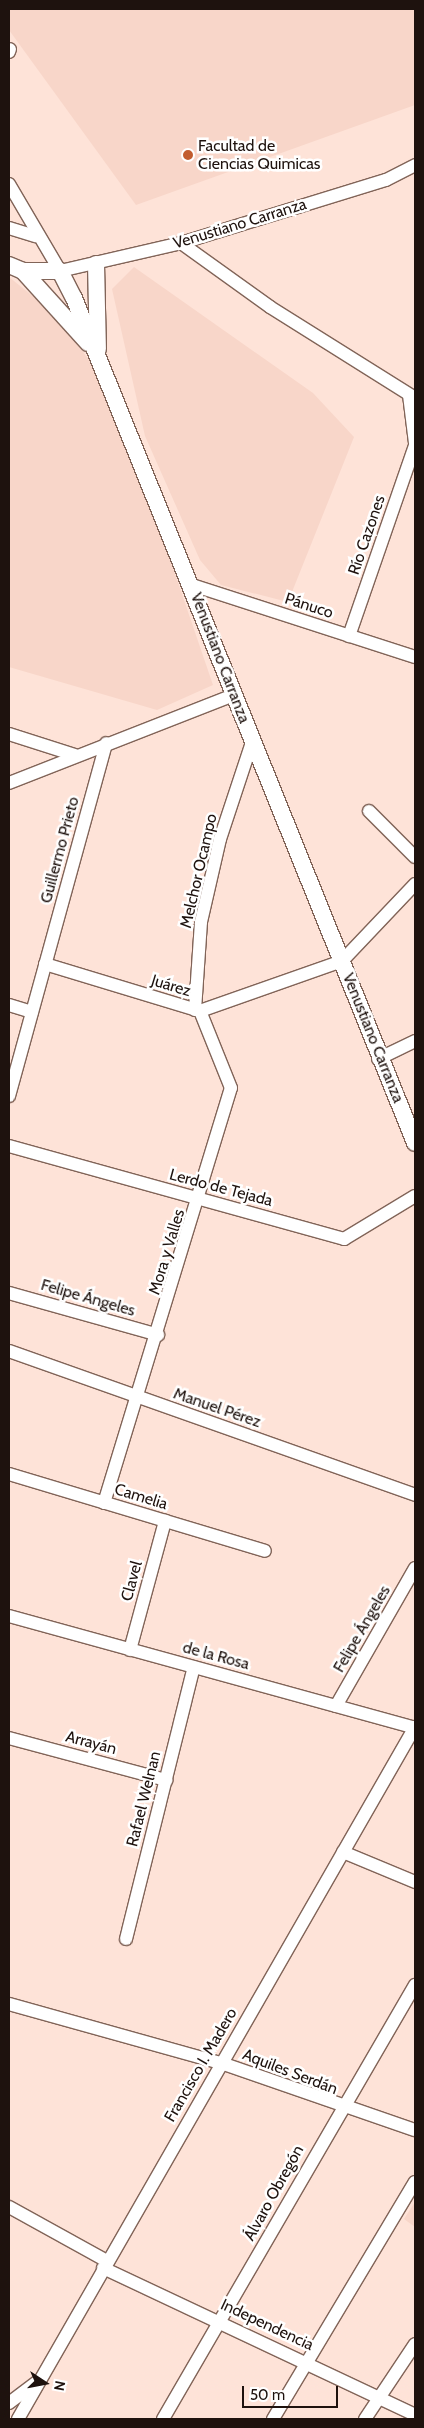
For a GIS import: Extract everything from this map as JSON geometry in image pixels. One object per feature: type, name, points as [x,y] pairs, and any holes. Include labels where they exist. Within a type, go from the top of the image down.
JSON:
[{"type":"main road","points":[[96,264],[98,354]]},
{"type":"main road","name":"Venustiano Carranza","points":[[16,268],[60,270],[98,354],[192,586],[233,696],[342,961],[378,1059],[415,1143]]},
{"type":"main road","name":"Venustiano Carranza","points":[[16,268],[98,354]]},
{"type":"street","name":"Venustiano Carranza","points":[[60,270],[96,264],[181,242],[386,180],[415,165]]},
{"type":"street","points":[[9,184],[36,236],[60,270]]},
{"type":"street","points":[[9,228],[36,236]]},
{"type":"street","points":[[181,242],[270,307],[412,397]]},
{"type":"street","name":"Río Cazones","points":[[349,636],[415,444],[412,397]]},
{"type":"street","name":"Pánuco","points":[[192,586],[415,657]]},
{"type":"street","points":[[9,783],[75,755],[233,696]]},
{"type":"street","points":[[9,734],[75,755]]},
{"type":"street","name":"Melchor Ocampo","points":[[198,1011],[201,922],[220,839],[252,742]]},
{"type":"street","name":"Guillermo Prieto","points":[[9,1096],[106,743]]},
{"type":"street","points":[[369,811],[415,857]]},
{"type":"street","name":"Venustiano Carranza","points":[[342,961],[415,884]]},
{"type":"street","name":"Juárez","points":[[45,964],[198,1011],[342,961]]},
{"type":"street","points":[[9,1005],[32,1012]]},
{"type":"street","name":"Mora y Valles","points":[[104,1503],[200,1200],[231,1088],[198,1011]]},
{"type":"street","points":[[378,1059],[415,1041]]},
{"type":"street","name":"Lerdo de Tejada","points":[[9,1146],[344,1239],[415,1196]]},
{"type":"street","name":"Felipe Ángeles","points":[[9,1293],[158,1335]]},
{"type":"street","name":"Manuel Pérez","points":[[9,1351],[415,1495]]},
{"type":"street","name":"Camelia","points":[[9,1474],[265,1551]]},
{"type":"street","name":"Clavel","points":[[130,1650],[164,1521]]},
{"type":"street","name":"Felipe Ángeles","points":[[336,1706],[415,1568]]},
{"type":"street","name":"de la Rosa","points":[[9,1616],[415,1728]]},
{"type":"street","name":"Rafael Welnan","points":[[126,1939],[194,1667]]},
{"type":"street","name":"Francisco I. Madero","points":[[18,2419],[415,1728]]},
{"type":"street","name":"Arrayán","points":[[9,1738],[166,1780]]},
{"type":"street","points":[[343,1852],[415,1882]]},
{"type":"street","name":"Álvaro Obregón","points":[[163,2419],[341,2108],[415,1985]]},
{"type":"street","name":"Aquiles Serdán","points":[[9,2004],[221,2063],[341,2108],[415,2130]]},
{"type":"street","points":[[273,2419],[305,2360],[415,2182]]},
{"type":"street","name":"Independencia","points":[[9,2208],[105,2265],[380,2396],[415,2415]]},
{"type":"street","points":[[365,2419],[415,2344]]},
{"type":"street","points":[[9,2403],[38,2382]]},
{"type":"shaded area","name":"Facultad de Ciencias Quimicas","points":[[9,9],[415,9],[415,105],[136,205],[9,30]]},
{"type":"shaded area","points":[[134,267],[313,393],[354,437],[288,602],[221,585],[200,560],[145,436],[112,289]]},
{"type":"shaded area","points":[[9,277],[50,310],[112,389],[213,685],[157,710],[9,667]]},
{"type":"shaded area","points":[[415,2202],[415,2227],[404,2219]]},
{"type":"place","name":"Facultad de Ciencias Quimicas","points":[[188,155]]}]
